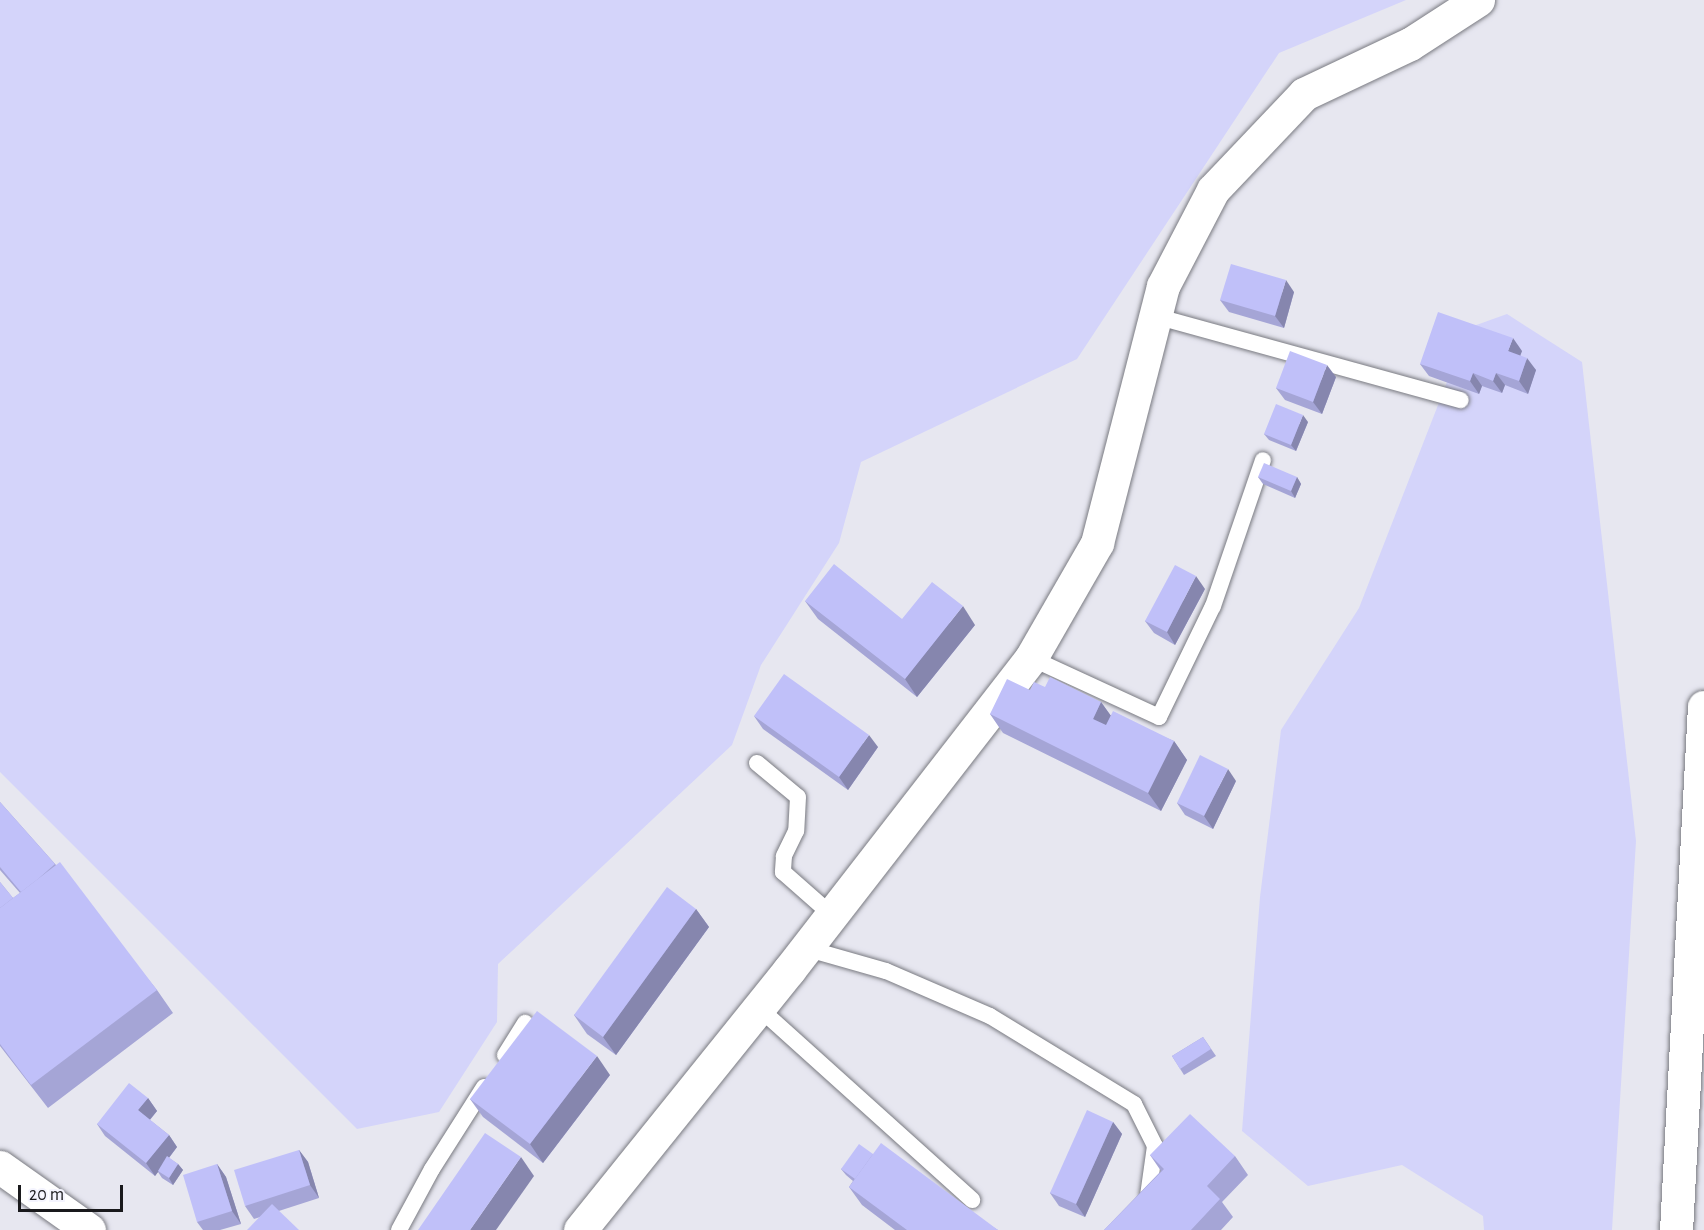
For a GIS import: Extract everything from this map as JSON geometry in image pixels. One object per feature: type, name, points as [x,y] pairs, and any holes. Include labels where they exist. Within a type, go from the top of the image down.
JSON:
[{"type":"main road","points":[[580,1230],[759,1008],[1031,658],[1097,543],[1163,286],[1213,190],[1304,94],[1410,44],[1478,0]]},
{"type":"main road","points":[[1676,1230],[1704,707]]},
{"type":"main road","points":[[0,1167],[89,1230]]},
{"type":"lane","points":[[1155,316],[1461,400]]},
{"type":"lane","points":[[1031,658],[1159,717],[1213,606],[1263,460]]},
{"type":"lane","points":[[758,763],[798,797],[796,831],[784,856],[783,872],[832,915]]},
{"type":"lane","points":[[805,948],[886,971],[990,1016],[1134,1104],[1155,1146],[1148,1196]]},
{"type":"lane","points":[[759,1008],[972,1200]]},
{"type":"lane","points":[[399,1230],[432,1169],[525,1023]]},
{"type":"shaded area","points":[[0,0],[1406,0],[1279,53],[1077,359],[861,462],[839,543],[761,665],[732,745],[498,964],[497,1022],[439,1112],[357,1129],[0,772]]},
{"type":"shaded area","points":[[1507,314],[1582,362],[1636,841],[1612,1230],[1484,1230],[1483,1216],[1402,1165],[1308,1186],[1242,1131],[1260,897],[1281,730],[1359,608],[1468,328]]},
{"type":"building","points":[[1231,264],[1286,280],[1275,316],[1220,300]]},
{"type":"building","points":[[1438,312],[1513,338],[1508,351],[1527,358],[1519,381],[1496,373],[1493,381],[1473,373],[1470,381],[1420,364]]},
{"type":"building","points":[[1290,351],[1327,365],[1313,402],[1276,388]]},
{"type":"building","points":[[1276,404],[1303,415],[1291,445],[1264,434]]},
{"type":"building","points":[[1264,463],[1297,477],[1291,491],[1258,477]]},
{"type":"building","points":[[834,564],[902,619],[932,582],[963,606],[905,679],[805,601]]},
{"type":"building","points":[[1175,565],[1196,576],[1167,632],[1145,621]]},
{"type":"building","points":[[784,674],[869,735],[839,777],[754,716]]},
{"type":"building","points":[[1050,677],[1101,702],[1093,719],[1106,725],[1113,711],[1174,741],[1148,793],[990,714],[1007,679],[1030,690],[1034,682],[1045,687]]},
{"type":"building","points":[[1200,755],[1228,769],[1204,816],[1177,803]]},
{"type":"building","points":[[0,802],[55,864],[21,892],[0,867]]},
{"type":"building","points":[[60,862],[157,990],[31,1085],[0,1044],[0,908]]},
{"type":"building","points":[[0,882],[13,898],[0,908]]},
{"type":"building","points":[[667,887],[696,909],[603,1037],[574,1015]]},
{"type":"building","points":[[537,1011],[597,1056],[530,1144],[470,1099]]},
{"type":"building","points":[[1203,1037],[1211,1049],[1180,1069],[1172,1056]]},
{"type":"building","points":[[129,1083],[148,1098],[138,1110],[169,1135],[146,1163],[97,1124]]},
{"type":"building","points":[[1087,1110],[1113,1122],[1076,1204],[1050,1193]]},
{"type":"building","points":[[1190,1114],[1235,1156],[1207,1186],[1220,1199],[1191,1230],[1104,1230],[1164,1169],[1150,1155]]},
{"type":"building","points":[[485,1133],[521,1157],[470,1230],[418,1230]]},
{"type":"building","points":[[881,1143],[998,1230],[907,1230],[849,1187]]},
{"type":"building","points":[[859,1144],[873,1154],[855,1179],[841,1169]]},
{"type":"building","points":[[299,1150],[310,1185],[245,1206],[234,1170]]},
{"type":"building","points":[[167,1156],[178,1164],[169,1178],[158,1171]]},
{"type":"building","points":[[217,1164],[232,1211],[197,1222],[183,1175]]},
{"type":"building","points":[[272,1204],[299,1230],[247,1230]]}]
